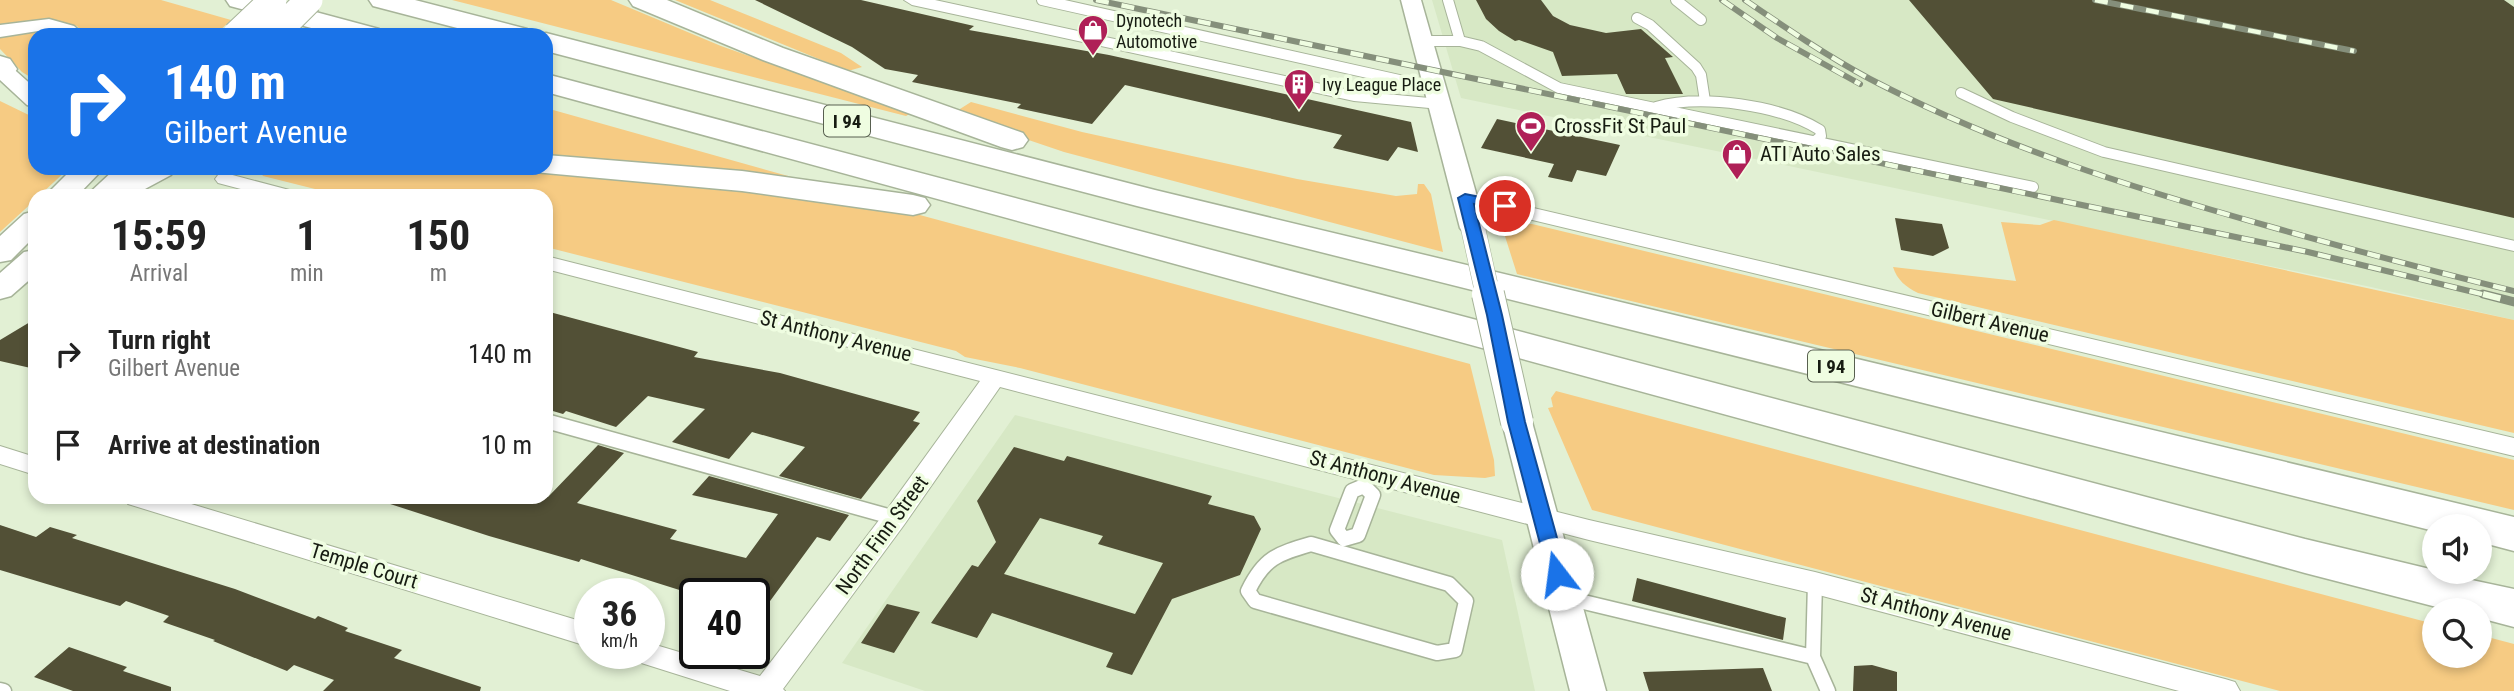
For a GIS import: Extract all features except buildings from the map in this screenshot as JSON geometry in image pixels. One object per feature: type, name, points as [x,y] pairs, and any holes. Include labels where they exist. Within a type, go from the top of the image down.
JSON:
[{"type":"highway","points":[[240,0],[343,28]]},
{"type":"highway","points":[[383,0],[490,28]]},
{"type":"highway","points":[[643,0],[773,54],[1055,155],[1149,199]]},
{"type":"highway","name":"I 94","points":[[553,45],[1149,199],[2514,534]]},
{"type":"highway","name":"I 94","points":[[553,85],[2305,556],[2514,608]]},
{"type":"highway","points":[[553,166],[742,181],[932,207],[1026,214]]},
{"type":"highway","points":[[120,189],[146,175]]},
{"type":"main road","points":[[243,28],[273,0]]},
{"type":"main road","points":[[281,28],[309,0]]},
{"type":"main road","points":[[68,189],[82,175]]},
{"type":"main road","points":[[109,189],[126,175]]},
{"type":"main road","points":[[17,270],[28,239]]},
{"type":"street","points":[[912,0],[1354,96],[1437,96]]},
{"type":"street","points":[[1411,0],[1473,228],[1517,422],[1588,691]]},
{"type":"street","points":[[35,28],[54,28]]},
{"type":"street","points":[[0,31],[28,29]]},
{"type":"street","points":[[1,68],[12,82],[28,95]]},
{"type":"street","points":[[225,179],[263,189]]},
{"type":"street","name":"Gilbert Avenue","points":[[1465,198],[2514,447]]},
{"type":"street","name":"St Anthony Avenue","points":[[553,264],[995,377],[1366,479],[1815,583],[2172,684],[2225,691]]},
{"type":"street","name":"North Finn Street","points":[[767,691],[895,519],[995,377]]},
{"type":"street","points":[[0,455],[28,464]]},
{"type":"street","name":"Temple Court","points":[[160,504],[574,631]]},
{"type":"street","points":[[665,659],[767,691]]},
{"type":"lane","points":[[1042,0],[1403,79],[1437,96]]},
{"type":"lane","points":[[1448,0],[1460,41]]},
{"type":"lane","points":[[1676,0],[1701,20]]},
{"type":"lane","points":[[1637,18],[1650,25],[1696,68],[1701,75],[1705,101]]},
{"type":"lane","points":[[1422,41],[1460,41],[1481,46],[1550,85],[2033,187]]},
{"type":"lane","points":[[1961,93],[2012,117],[2105,152],[2514,246]]},
{"type":"lane","points":[[1652,108],[1685,101],[1705,101],[1802,119],[1820,130],[1821,136],[1814,142]]},
{"type":"lane","points":[[553,423],[895,519]]},
{"type":"lane","points":[[1341,545],[1337,530],[1349,498],[1352,491],[1366,479],[1373,495],[1358,535],[1341,545],[1311,544],[1268,559],[1258,568],[1248,591],[1255,601],[1437,653],[1455,650],[1466,601],[1450,583],[1341,545]]},
{"type":"lane","points":[[1815,583],[1813,657],[1828,691]]},
{"type":"lane","points":[[1563,597],[1813,657]]},
{"type":"shaded area","points":[[0,0],[161,0],[231,20],[222,28],[79,28],[52,21],[0,26]]},
{"type":"shaded area","points":[[452,0],[611,0],[721,46],[911,113],[906,116]]},
{"type":"shaded area","points":[[675,0],[710,0],[841,53],[862,67],[848,71]]},
{"type":"shaded area","points":[[1432,0],[2514,0],[2514,320],[2371,287],[1461,98]]},
{"type":"shaded area","points":[[28,31],[28,76],[0,49],[0,35]]},
{"type":"shaded area","points":[[0,101],[28,115],[28,175],[62,175],[46,189],[28,189],[28,206],[0,232]]},
{"type":"shaded area","points":[[971,102],[1082,132],[1297,179],[1396,196],[1417,194],[1418,184],[1424,184],[1431,194],[1443,252],[1064,152],[952,114]]},
{"type":"shaded area","points":[[553,110],[806,181],[553,158]]},
{"type":"shaded area","points":[[553,174],[699,182],[905,211],[1470,364],[1494,460],[1495,476],[1485,478],[1434,475],[1020,368],[965,357],[956,351],[553,249],[553,189],[315,189],[263,176]]},
{"type":"shaded area","points":[[2054,220],[2514,320],[2514,433],[1918,293],[1902,283],[1893,267],[2016,281],[2001,222],[2040,225]]},
{"type":"shaded area","points":[[1515,224],[1532,224],[2514,460],[2514,510],[1517,274],[1503,230]]},
{"type":"shaded area","points":[[1556,391],[2422,621],[2422,668],[2492,668],[2492,638],[2514,644],[2514,691],[2280,691],[1592,510],[1548,408],[1553,407],[1551,398]]},
{"type":"shaded area","points":[[1015,415],[1502,540],[1535,691],[925,691],[842,663]]},
{"type":"railway","points":[[1096,0],[2308,252],[2490,296]]},
{"type":"railway","points":[[1722,0],[1777,38],[1860,84]]},
{"type":"railway","points":[[1745,0],[1870,79],[1966,124],[2065,163],[2217,211],[2514,291]]},
{"type":"railway","points":[[2095,0],[2354,51]]},
{"type":"railway","points":[[2483,294],[2514,302]]},
{"type":"place","name":"Dynotech Automotive","points":[[1093,57]]},
{"type":"place","name":"Ivy League Place","points":[[1299,111]]},
{"type":"place","name":"CrossFit St Paul","points":[[1531,153]]},
{"type":"place","name":"ATI Auto Sales","points":[[1737,181]]},
{"type":"route","points":[[1505,206],[1465,198],[1517,422],[1557,574]]}]
